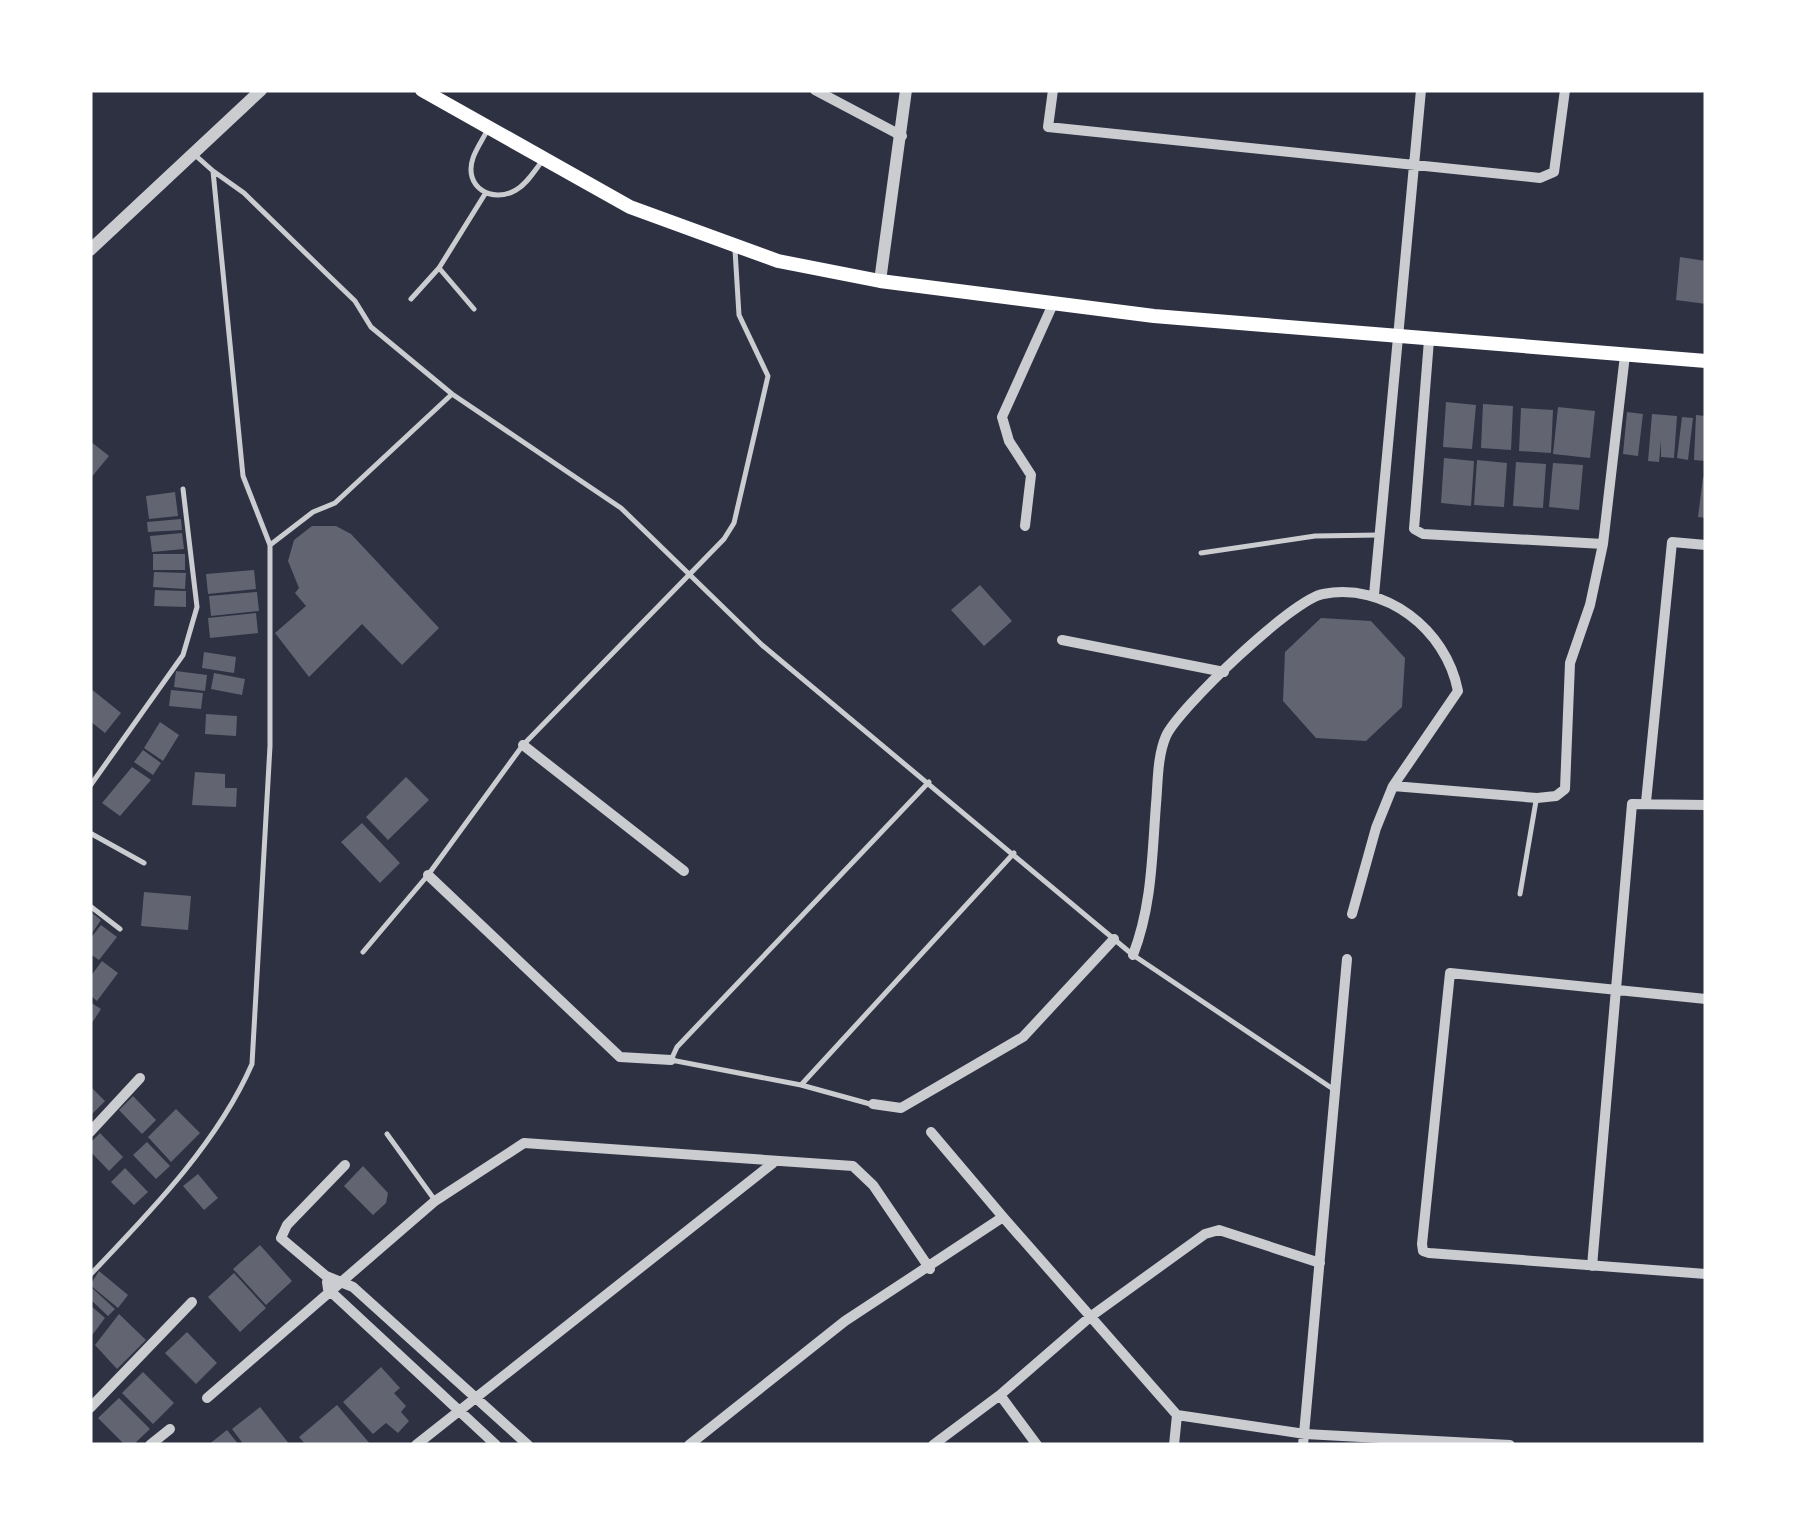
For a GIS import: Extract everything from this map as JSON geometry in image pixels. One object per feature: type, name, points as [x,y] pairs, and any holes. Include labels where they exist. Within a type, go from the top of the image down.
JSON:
[{"type":"main road","points":[[422,90],[630,208],[778,261],[880,282],[1053,304],[1706,362]]},
{"type":"street","points":[[90,250],[260,90]]},
{"type":"street","points":[[816,90],[902,136]]},
{"type":"street","points":[[880,282],[906,90]]},
{"type":"street","points":[[1053,90],[1048,127],[1540,178],[1554,172],[1565,90]]},
{"type":"street","points":[[1374,595],[1395,336],[1422,90]]},
{"type":"street","points":[[1025,526],[1030,475],[1009,441],[1002,416],[1053,304]]},
{"type":"street","points":[[1429,340],[1414,529],[1423,534],[1603,544]]},
{"type":"street","points":[[1393,786],[1537,798],[1556,796],[1565,789],[1570,663],[1590,606],[1603,544],[1625,355]]},
{"type":"street","points":[[1646,802],[1672,542],[1706,545]]},
{"type":"street","points":[[1132,955],[1148,910],[1164,740],[1224,672],[1294,606],[1325,593],[1374,595],[1400,606],[1419,623],[1451,670],[1458,690],[1393,786],[1376,828],[1352,914]]},
{"type":"street","points":[[1062,640],[1224,672]]},
{"type":"street","points":[[523,745],[684,871]]},
{"type":"street","points":[[1592,1266],[1620,990],[1632,802],[1706,804]]},
{"type":"street","points":[[428,875],[620,1057],[672,1060]]},
{"type":"street","points":[[873,1104],[902,1108],[1023,1038],[1114,939]]},
{"type":"street","points":[[1304,1440],[1348,959]]},
{"type":"street","points":[[1706,1000],[1450,973],[1423,1250],[1706,1274]]},
{"type":"street","points":[[90,1132],[140,1078]]},
{"type":"street","points":[[931,1132],[1177,1415],[1304,1440],[1510,1445]]},
{"type":"street","points":[[206,1398],[327,1283],[340,1280],[436,1201],[524,1143],[853,1166],[864,1173],[930,1269]]},
{"type":"street","points":[[416,1445],[774,1162]]},
{"type":"street","points":[[345,1166],[288,1225],[281,1238],[496,1445]]},
{"type":"street","points":[[689,1445],[846,1321],[930,1269],[1003,1217]]},
{"type":"street","points":[[933,1445],[1000,1395],[1090,1317],[1212,1231],[1320,1263]]},
{"type":"street","points":[[340,1280],[528,1445]]},
{"type":"street","points":[[90,1408],[192,1302]]},
{"type":"street","points":[[1000,1395],[1036,1445]]},
{"type":"street","points":[[1174,1445],[1177,1415]]},
{"type":"street","points":[[150,1445],[170,1429]]},
{"type":"lane","points":[[488,130],[471,161],[472,180],[485,194],[502,196],[520,188],[543,160]]},
{"type":"lane","points":[[194,155],[244,192],[342,288],[371,327],[452,394],[622,508],[762,646],[1132,955],[1335,1090]]},
{"type":"lane","points":[[90,1275],[198,1154],[238,1096],[252,1064],[270,746],[270,545],[243,476],[214,171]]},
{"type":"lane","points":[[410,298],[439,268],[485,194]]},
{"type":"lane","points":[[364,952],[428,875],[523,745],[734,524],[768,376],[739,315],[735,246]]},
{"type":"lane","points":[[439,268],[474,309]]},
{"type":"lane","points":[[270,545],[313,512],[335,503],[452,394]]},
{"type":"lane","points":[[90,786],[183,655],[197,606],[183,489]]},
{"type":"lane","points":[[1200,553],[1315,536],[1379,535]]},
{"type":"lane","points":[[873,1104],[801,1085],[672,1060],[678,1047],[929,782]]},
{"type":"lane","points":[[1520,894],[1537,798]]},
{"type":"lane","points":[[90,833],[144,863]]},
{"type":"lane","points":[[801,1085],[1014,853]]},
{"type":"lane","points":[[90,906],[120,929]]},
{"type":"lane","points":[[387,1134],[436,1201]]},
{"type":"building","points":[[1680,257],[1706,261],[1706,304],[1676,300]]},
{"type":"building","points":[[1446,402],[1476,405],[1472,449],[1443,447]]},
{"type":"building","points":[[1483,404],[1513,406],[1511,450],[1481,448]]},
{"type":"building","points":[[1558,407],[1595,411],[1590,458],[1553,454]]},
{"type":"building","points":[[1521,408],[1553,410],[1551,453],[1519,451]]},
{"type":"building","points":[[1627,412],[1643,414],[1638,456],[1623,454]]},
{"type":"building","points":[[1652,414],[1677,416],[1674,458],[1661,457],[1661,440],[1659,462],[1648,461]]},
{"type":"building","points":[[1696,415],[1706,416],[1706,461],[1694,460]]},
{"type":"building","points":[[1682,417],[1693,418],[1688,460],[1677,458]]},
{"type":"building","points":[[90,441],[109,456],[90,479]]},
{"type":"building","points":[[1444,458],[1474,461],[1471,506],[1441,503]]},
{"type":"building","points":[[1477,460],[1507,463],[1504,507],[1474,505]]},
{"type":"building","points":[[1516,462],[1546,464],[1543,508],[1513,506]]},
{"type":"building","points":[[1553,463],[1583,465],[1579,510],[1549,507]]},
{"type":"building","points":[[1703,477],[1706,478],[1706,518],[1698,517]]},
{"type":"building","points":[[175,492],[178,516],[149,519],[146,496]]},
{"type":"building","points":[[181,519],[182,530],[148,532],[147,522]]},
{"type":"building","points":[[312,526],[336,526],[351,534],[439,628],[402,665],[362,624],[309,677],[275,633],[306,606],[295,593],[299,588],[288,561],[294,540]]},
{"type":"building","points":[[182,533],[184,549],[152,552],[150,536]]},
{"type":"building","points":[[153,554],[185,554],[185,570],[153,570]]},
{"type":"building","points":[[254,570],[256,589],[208,594],[206,574]]},
{"type":"building","points":[[154,572],[186,573],[185,589],[153,587]]},
{"type":"building","points":[[980,585],[1012,621],[984,646],[951,610]]},
{"type":"building","points":[[155,590],[186,591],[186,607],[154,606]]},
{"type":"building","points":[[257,592],[259,611],[211,616],[209,596]]},
{"type":"building","points":[[256,613],[258,633],[210,638],[208,618]]},
{"type":"building","points":[[1321,618],[1371,621],[1405,658],[1402,707],[1366,741],[1316,738],[1283,701],[1285,652]]},
{"type":"building","points":[[204,652],[236,657],[234,673],[202,668]]},
{"type":"building","points":[[176,671],[207,675],[205,691],[174,687]]},
{"type":"building","points":[[214,673],[245,679],[242,695],[211,689]]},
{"type":"building","points":[[90,688],[121,713],[105,733],[90,721]]},
{"type":"building","points":[[171,690],[203,693],[201,709],[169,706]]},
{"type":"building","points":[[206,714],[237,716],[236,736],[205,734]]},
{"type":"building","points":[[160,722],[179,735],[163,761],[144,748]]},
{"type":"building","points":[[143,750],[161,763],[153,775],[134,762]]},
{"type":"building","points":[[132,767],[151,780],[120,816],[102,803]]},
{"type":"building","points":[[195,772],[225,774],[225,788],[237,788],[236,807],[192,805]]},
{"type":"building","points":[[406,777],[429,800],[388,840],[366,817]]},
{"type":"building","points":[[362,823],[400,863],[380,883],[341,842]]},
{"type":"building","points":[[144,892],[191,896],[188,930],[141,926]]},
{"type":"building","points":[[92,913],[101,920],[90,936],[90,916]]},
{"type":"building","points":[[101,925],[117,937],[99,960],[90,954],[90,939]]},
{"type":"building","points":[[102,961],[118,973],[97,1001],[90,995],[90,977]]},
{"type":"building","points":[[90,1002],[101,1009],[90,1026]]},
{"type":"building","points":[[90,1086],[105,1101],[90,1116]]},
{"type":"building","points":[[133,1096],[156,1120],[142,1134],[119,1110]]},
{"type":"building","points":[[176,1109],[200,1133],[171,1162],[148,1137]]},
{"type":"building","points":[[100,1133],[123,1157],[109,1171],[90,1151],[90,1143]]},
{"type":"building","points":[[147,1142],[170,1166],[156,1179],[133,1155]]},
{"type":"building","points":[[363,1166],[388,1193],[386,1203],[373,1215],[344,1186]]},
{"type":"building","points":[[125,1168],[148,1192],[134,1205],[111,1182]]},
{"type":"building","points":[[198,1174],[218,1198],[204,1210],[183,1186]]},
{"type":"building","points":[[260,1245],[292,1281],[266,1305],[233,1269]]},
{"type":"building","points":[[99,1271],[128,1295],[118,1308],[90,1285]]},
{"type":"building","points":[[234,1273],[266,1308],[240,1332],[208,1297]]},
{"type":"building","points":[[90,1286],[115,1309],[108,1316],[90,1299]]},
{"type":"building","points":[[90,1305],[105,1318],[90,1338]]},
{"type":"building","points":[[119,1314],[146,1340],[117,1369],[95,1345]]},
{"type":"building","points":[[187,1332],[217,1363],[196,1384],[165,1353]]},
{"type":"building","points":[[381,1367],[400,1388],[394,1393],[406,1406],[401,1412],[409,1421],[398,1433],[386,1423],[373,1434],[343,1402]]},
{"type":"building","points":[[143,1372],[174,1403],[153,1424],[122,1393]]},
{"type":"building","points":[[119,1398],[150,1429],[133,1445],[125,1445],[98,1418]]},
{"type":"building","points":[[337,1405],[371,1445],[306,1445],[299,1437]]},
{"type":"building","points":[[260,1407],[290,1445],[244,1445],[232,1429]]},
{"type":"building","points":[[227,1430],[239,1445],[208,1445]]}]
